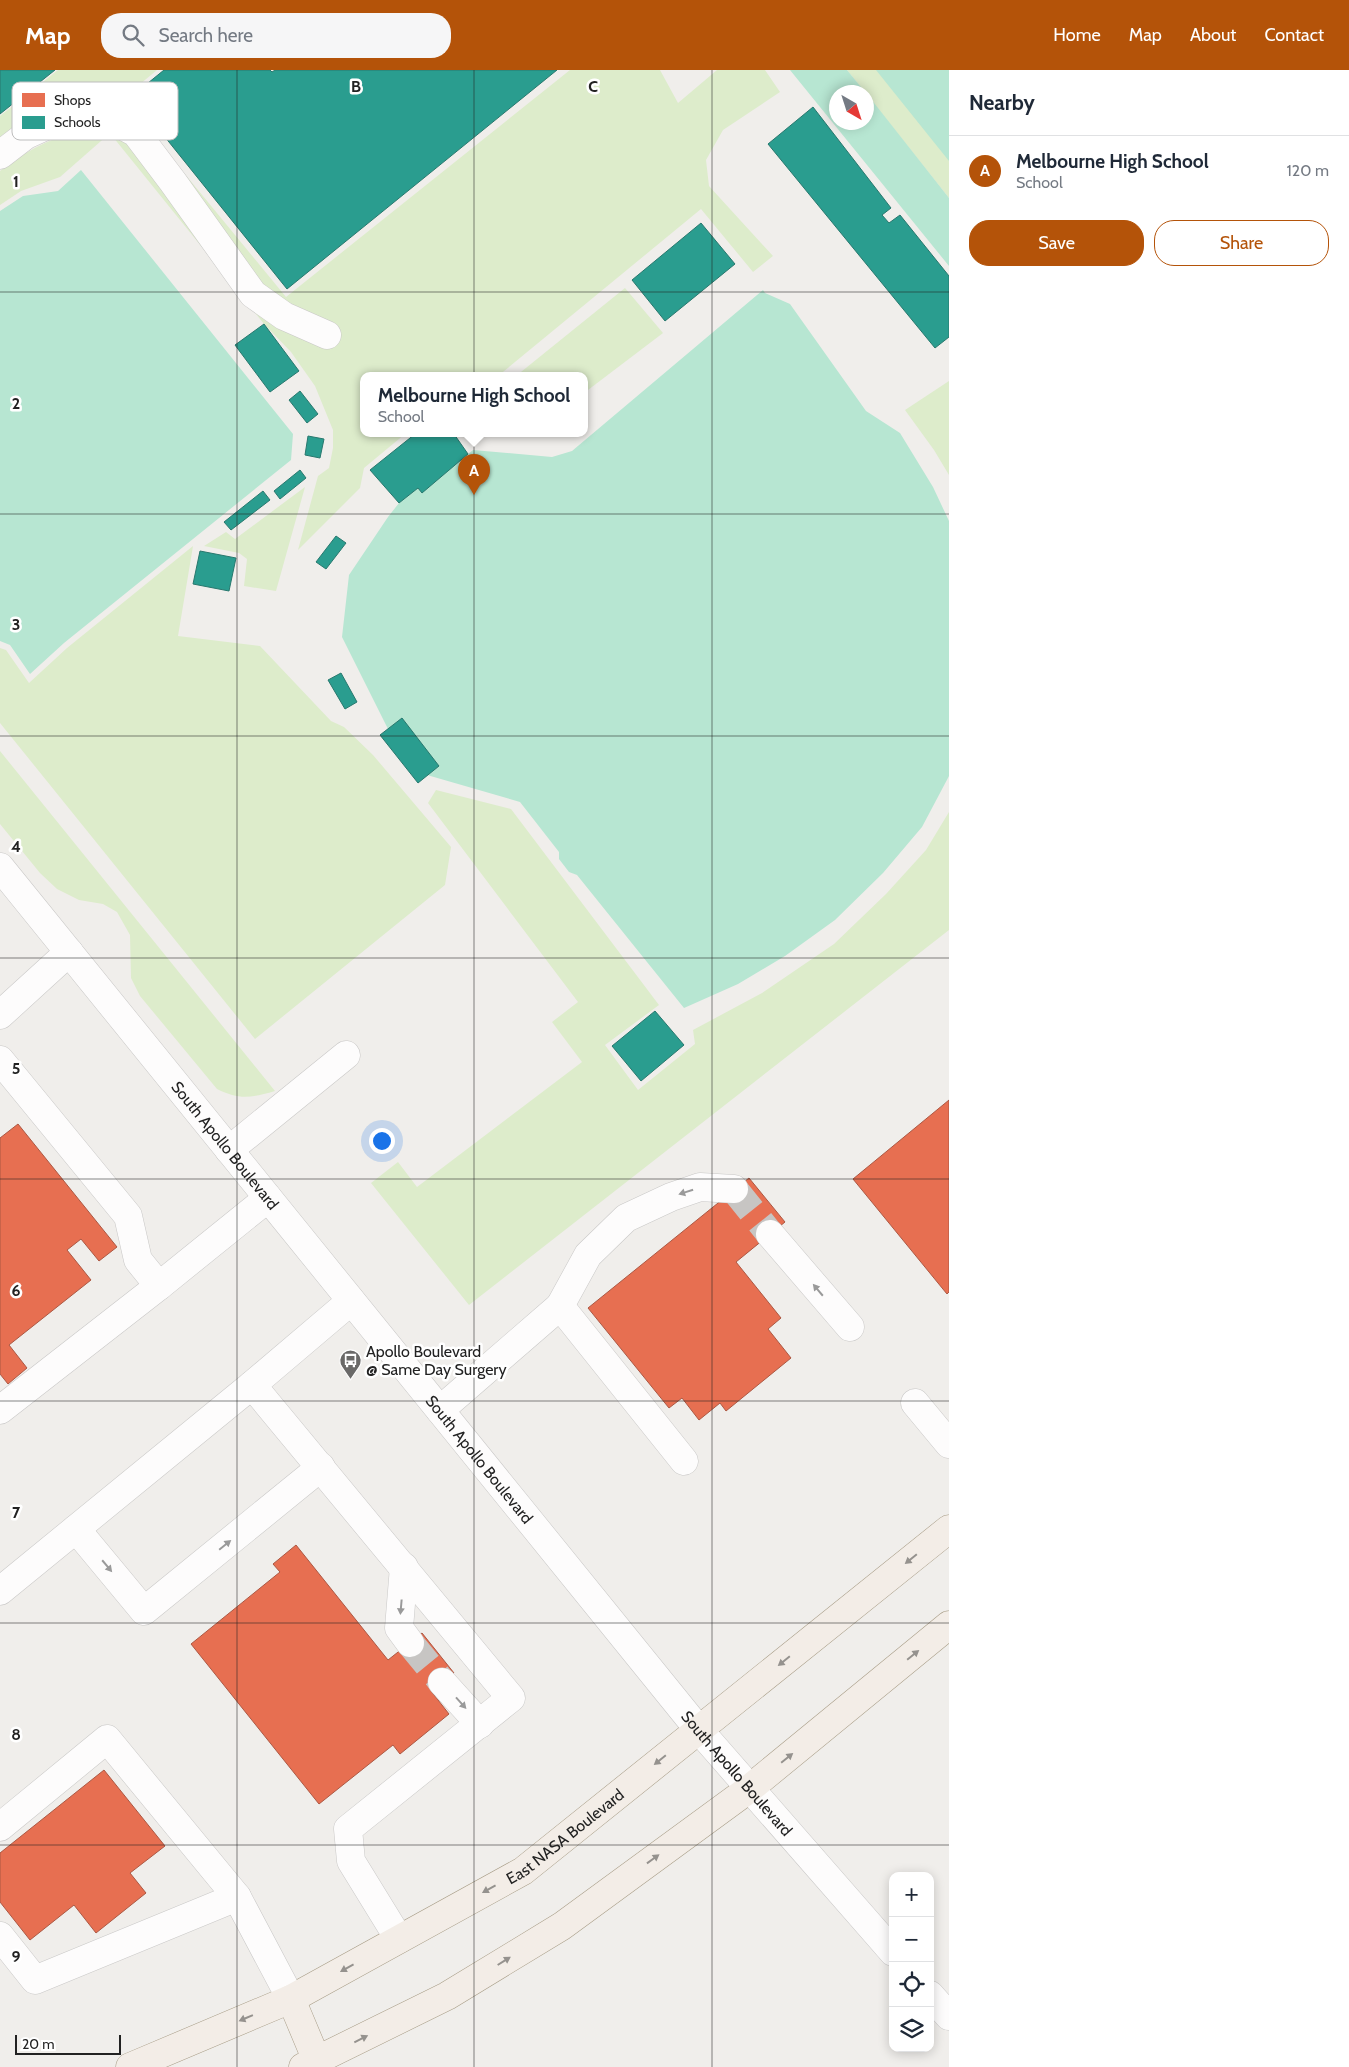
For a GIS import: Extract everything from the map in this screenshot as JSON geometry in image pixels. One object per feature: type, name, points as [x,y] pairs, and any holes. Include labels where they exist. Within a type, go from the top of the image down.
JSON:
[{"type":"main road","name":"East NASA Boulevard","points":[[130,2067],[291,1998],[523,1871],[949,1529]]},
{"type":"main road","points":[[291,1998],[310,2064],[447,1996],[562,1926],[749,1789],[949,1625]]},
{"type":"street","points":[[0,155],[20,140]]},
{"type":"street","points":[[141,140],[253,294],[284,316],[328,335]]},
{"type":"street","name":"South Apollo Boulevard","points":[[0,867],[699,1730],[889,1947]]},
{"type":"street","points":[[0,1015],[69,952]]},
{"type":"street","points":[[229,1150],[346,1055]]},
{"type":"street","points":[[0,1060],[128,1216],[138,1260],[159,1286]]},
{"type":"street","points":[[440,1410],[560,1306],[588,1255],[626,1218],[671,1197],[700,1187],[734,1190]]},
{"type":"street","points":[[0,1410],[268,1198]]},
{"type":"street","points":[[770,1234],[850,1327]]},
{"type":"street","points":[[0,1591],[352,1301]]},
{"type":"street","points":[[560,1306],[684,1462]]},
{"type":"street","points":[[252,1384],[511,1698],[348,1829],[351,1861],[399,1939]]},
{"type":"street","points":[[915,1403],[949,1444]]},
{"type":"street","points":[[76,1529],[144,1611],[321,1467]]},
{"type":"street","points":[[404,1567],[399,1628],[410,1643]]},
{"type":"street","points":[[442,1682],[480,1724]]},
{"type":"street","points":[[0,1828],[107,1739],[237,1897],[291,1998]]},
{"type":"street","points":[[0,1936],[35,1980],[237,1897]]},
{"type":"street","points":[[934,1999],[949,2016]]},
{"type":"green space","points":[[58,70],[157,70],[142,82],[43,82]]},
{"type":"green space","points":[[570,70],[660,70],[678,103],[717,70],[765,70],[780,92],[723,130],[706,160],[709,186],[773,256],[753,272],[701,209],[503,372],[360,372],[360,437],[401,437],[364,468],[360,488],[298,550],[318,476],[329,468],[333,448],[333,430],[315,386],[291,352],[264,324],[115,140],[157,140],[286,297]]},
{"type":"green space","points":[[790,70],[847,70],[859,85],[829,85],[829,118]]},
{"type":"green space","points":[[847,70],[949,70],[949,198],[874,104],[874,85],[859,85]]},
{"type":"green space","points":[[876,70],[949,70],[949,161]]},
{"type":"green space","points":[[874,103],[949,198],[949,266],[839,130],[874,130]]},
{"type":"green space","points":[[12,106],[12,140],[16,140],[0,145],[0,116]]},
{"type":"green space","points":[[52,140],[102,140],[60,177],[21,191],[0,205],[0,171],[40,145]]},
{"type":"green space","points":[[81,170],[293,434],[291,460],[64,643],[30,674],[10,645],[0,641],[0,211],[23,196],[58,191]]},
{"type":"green space","points":[[625,288],[663,333],[588,390],[588,372],[521,372]]},
{"type":"green space","points":[[763,290],[765,293],[790,304],[866,411],[900,433],[933,487],[949,521],[949,776],[922,827],[883,873],[835,920],[785,956],[738,984],[684,1008],[577,875],[569,872],[559,859],[559,852],[520,802],[427,775],[439,766],[388,729],[342,637],[349,575],[399,503],[418,488],[422,492],[473,450],[552,457],[572,451]]},
{"type":"green space","points":[[949,381],[949,475],[934,450],[905,410]]},
{"type":"green space","points":[[305,487],[276,591],[244,586],[247,559],[239,553],[204,546],[226,532],[235,539]]},
{"type":"green space","points":[[193,546],[178,636],[260,646],[331,721],[344,727],[373,755],[451,847],[445,885],[255,1039],[0,723],[0,648],[6,650],[29,683],[67,648]]},
{"type":"green space","points":[[0,751],[275,1091],[245,1097],[225,1093],[217,1089],[140,996],[131,978],[130,935],[117,912],[103,904],[79,900],[57,889],[40,873],[0,824]]},
{"type":"green space","points":[[436,790],[511,809],[659,1005],[605,1045],[638,1090],[695,1044],[693,1030],[762,993],[834,944],[886,894],[926,850],[949,812],[949,930],[469,1305],[371,1183],[398,1162],[417,1187],[582,1062],[552,1022],[578,1002],[428,803]]},
{"type":"building: Shops","points":[[949,1100],[949,1292],[947,1294],[853,1179]]},
{"type":"building: Shops","points":[[18,1124],[117,1247],[99,1261],[81,1239],[67,1250],[91,1280],[9,1345],[27,1368],[8,1384],[0,1374],[0,1138]]},
{"type":"building: Shops","points":[[749,1178],[785,1222],[736,1262],[781,1318],[768,1329],[791,1358],[726,1411],[720,1403],[699,1420],[682,1398],[669,1408],[588,1308]]},
{"type":"building: Shops","points":[[296,1545],[388,1660],[422,1633],[454,1673],[431,1691],[449,1714],[400,1754],[393,1745],[319,1804],[191,1644],[280,1572],[273,1564]]},
{"type":"building: Shops","points":[[104,1770],[165,1846],[130,1873],[146,1893],[96,1933],[74,1905],[30,1940],[0,1902],[0,1853]]},
{"type":"building: Schools","points":[[0,70],[55,70],[40,82],[12,82],[12,104],[0,114]]},
{"type":"building: Schools","points":[[164,70],[270,70],[272,72],[275,70],[557,70],[287,289],[167,140],[178,140],[178,82],[149,82]]},
{"type":"building: Schools","points":[[813,107],[891,208],[882,215],[889,223],[900,215],[949,276],[949,337],[935,348],[768,144]]},
{"type":"building: Schools","points":[[701,223],[735,264],[665,321],[632,280]]},
{"type":"building: Schools","points":[[264,324],[299,371],[270,392],[235,345]]},
{"type":"building: Schools","points":[[300,391],[318,414],[307,423],[289,400]]},
{"type":"building: Schools","points":[[308,436],[324,439],[320,458],[305,455]]},
{"type":"building: Schools","points":[[411,437],[456,437],[468,454],[422,493],[418,488],[399,503],[370,470]]},
{"type":"building: Schools","points":[[300,470],[306,478],[280,499],[274,491]]},
{"type":"building: Schools","points":[[263,491],[270,500],[231,530],[224,522]]},
{"type":"building: Schools","points":[[336,536],[346,543],[326,569],[316,562]]},
{"type":"building: Schools","points":[[200,551],[236,558],[229,591],[193,584]]},
{"type":"building: Schools","points":[[341,673],[357,702],[345,709],[328,680]]},
{"type":"building: Schools","points":[[402,718],[439,766],[418,783],[380,735]]},
{"type":"building: Schools","points":[[655,1011],[684,1045],[641,1081],[612,1046]]},
{"type":"tunnel","points":[[734,1189],[770,1234]]},
{"type":"tunnel","points":[[410,1643],[442,1682]]},
{"type":"place","name":"Melbourne High School","points":[[474,495]]},
{"type":"place","name":"Apollo Boulevard @ Same Day Surgery","points":[[350,1379]]}]
